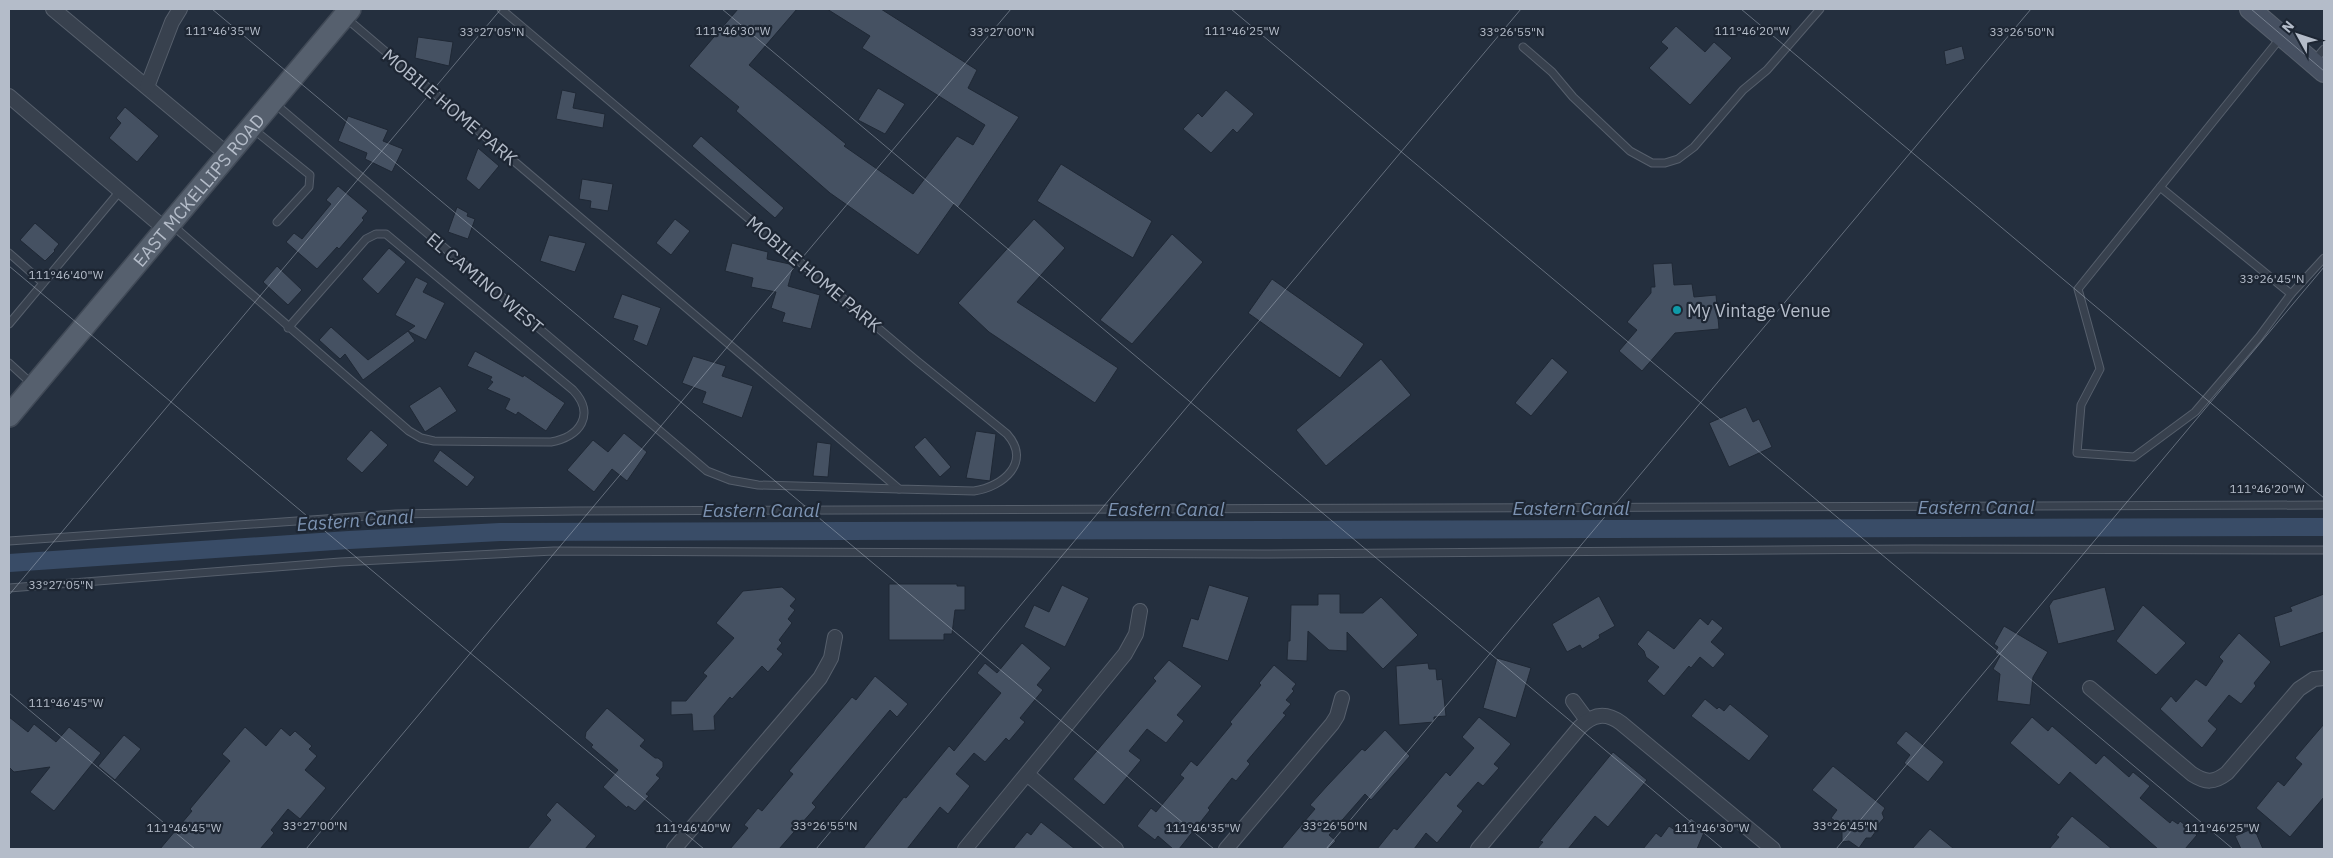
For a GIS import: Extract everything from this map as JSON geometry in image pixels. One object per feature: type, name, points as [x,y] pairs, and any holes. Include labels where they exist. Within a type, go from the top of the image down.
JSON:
[{"type":"main road","points":[[2250,9],[2282,36],[2321,61]]},
{"type":"main road","name":"EAST MCKELLIPS ROAD","points":[[9,416],[347,12]]},
{"type":"street","points":[[147,87],[172,22],[180,9]]},
{"type":"street","points":[[58,11],[228,155]]},
{"type":"street","points":[[9,96],[120,191],[168,226]]},
{"type":"street","points":[[965,849],[1126,654],[1136,634],[1140,611]]},
{"type":"street","points":[[674,849],[820,678],[831,658],[834,637]]},
{"type":"street","points":[[2090,688],[2192,774],[2207,782],[2214,782],[2227,773],[2299,689],[2314,679],[2324,678]]},
{"type":"street","points":[[1226,849],[1332,724],[1337,716],[1342,698]]},
{"type":"street","points":[[1573,701],[1587,720]]},
{"type":"street","points":[[1478,849],[1587,720],[1601,715],[1621,723],[1773,849]]},
{"type":"street","points":[[1027,774],[1116,849]]},
{"type":"street","points":[[1750,849],[1760,838]]},
{"type":"lane","name":"MOBILE HOME PARK","points":[[501,9],[917,361],[987,416],[1007,434],[1016,448],[1015,463],[1011,472],[995,485],[985,490],[951,492],[742,483],[718,476],[698,464]]},
{"type":"lane","points":[[1523,47],[1552,72],[1573,97],[1630,151],[1652,163],[1664,163],[1678,159],[1694,147],[1743,90],[1767,70],[1820,9]]},
{"type":"lane","name":"MOBILE HOME PARK","points":[[347,12],[899,489]]},
{"type":"lane","points":[[2282,36],[2078,290],[2100,369],[2081,406],[2077,453],[2134,457],[2195,412],[2260,337],[2291,294],[2324,258]]},
{"type":"lane","name":"EL CAMINO WEST","points":[[272,101],[698,464]]},
{"type":"lane","points":[[250,127],[310,175],[308,187],[277,222]]},
{"type":"lane","points":[[2160,187],[2291,294]]},
{"type":"lane","points":[[9,324],[120,191]]},
{"type":"lane","points":[[168,226],[288,328],[408,430],[428,441],[551,442],[568,437],[582,423],[584,417],[583,402],[574,390],[386,234],[376,234],[366,239],[288,328]]},
{"type":"lane","points":[[9,253],[43,283]]},
{"type":"lane","points":[[9,363],[34,386]]},
{"type":"lane","points":[[9,541],[396,514],[575,511],[2324,505]]},
{"type":"lane","points":[[9,588],[340,562],[554,551],[1272,554],[1902,550],[2324,550]]},
{"type":"building","points":[[738,9],[797,9],[749,65],[846,144],[844,146],[913,194],[957,136],[973,145],[985,125],[862,48],[870,36],[827,9],[881,9],[977,70],[968,88],[1019,117],[958,208],[954,204],[918,255],[830,193],[736,111],[739,107],[689,66]]},
{"type":"building","points":[[1676,26],[1705,52],[1714,42],[1732,58],[1690,105],[1649,68],[1668,48],[1661,42]]},
{"type":"building","points":[[418,37],[453,42],[449,66],[415,58]]},
{"type":"building","points":[[1962,46],[1965,59],[1946,65],[1944,51]]},
{"type":"building","points":[[878,88],[905,104],[885,134],[858,120]]},
{"type":"building","points":[[562,90],[576,93],[573,108],[605,114],[603,128],[556,119]]},
{"type":"building","points":[[1226,90],[1254,114],[1237,133],[1233,129],[1211,153],[1183,129],[1198,113],[1202,117]]},
{"type":"building","points":[[125,107],[159,136],[137,162],[109,138],[121,123],[116,118]]},
{"type":"building","points":[[348,116],[388,130],[383,141],[403,149],[392,172],[365,159],[367,153],[338,141]]},
{"type":"building","points":[[701,136],[784,208],[775,218],[692,146]]},
{"type":"building","points":[[478,148],[499,166],[479,190],[466,179]]},
{"type":"building","points":[[1061,164],[1152,221],[1133,258],[1037,201]]},
{"type":"building","points":[[582,179],[613,184],[608,211],[590,208],[591,201],[579,199]]},
{"type":"building","points":[[338,186],[368,211],[362,218],[364,220],[339,249],[337,247],[317,269],[286,242],[294,233],[302,239],[331,204],[326,200]]},
{"type":"building","points":[[457,207],[468,213],[467,216],[475,219],[468,239],[448,232]]},
{"type":"building","points":[[675,219],[690,231],[671,255],[656,243]]},
{"type":"building","points":[[1034,219],[1065,248],[1017,302],[1118,368],[1095,403],[989,332],[958,303]]},
{"type":"building","points":[[35,223],[59,244],[45,261],[20,240]]},
{"type":"building","points":[[1172,234],[1203,262],[1132,344],[1100,320]]},
{"type":"building","points":[[549,235],[586,243],[575,272],[540,261]]},
{"type":"building","points":[[732,243],[768,252],[767,259],[794,265],[788,286],[820,295],[811,329],[782,322],[785,313],[771,308],[776,292],[751,287],[753,278],[725,271]]},
{"type":"building","points":[[389,248],[406,262],[378,294],[362,279]]},
{"type":"building","name":"My Vintage Venue","points":[[1672,263],[1674,285],[1692,284],[1694,297],[1716,295],[1719,329],[1675,333],[1642,371],[1619,351],[1637,330],[1627,322],[1651,293],[1651,287],[1655,287],[1653,264]]},
{"type":"building","points":[[277,266],[302,290],[288,305],[263,282]]},
{"type":"building","points":[[416,277],[428,283],[423,292],[445,303],[426,340],[408,331],[415,326],[395,315]]},
{"type":"building","points":[[1272,279],[1364,344],[1340,378],[1248,313]]},
{"type":"building","points":[[622,294],[661,308],[647,346],[633,340],[638,326],[613,318]]},
{"type":"building","points":[[331,327],[368,360],[408,331],[415,341],[363,380],[345,354],[340,359],[319,340]]},
{"type":"building","points":[[475,351],[523,377],[524,375],[565,403],[546,431],[518,412],[516,415],[505,409],[510,399],[487,389],[493,382],[490,380],[492,377],[467,366]]},
{"type":"building","points":[[693,356],[726,366],[722,376],[753,386],[742,418],[702,403],[706,392],[682,383]]},
{"type":"building","points":[[1552,358],[1568,372],[1531,416],[1515,403]]},
{"type":"building","points":[[1381,359],[1411,395],[1326,466],[1296,430]]},
{"type":"building","points":[[440,386],[457,411],[425,432],[409,406]]},
{"type":"building","points":[[1746,407],[1753,422],[1759,419],[1772,447],[1729,467],[1709,423]]},
{"type":"building","points":[[371,430],[388,445],[362,473],[346,459]]},
{"type":"building","points":[[976,431],[996,434],[990,481],[966,478]]},
{"type":"building","points":[[624,433],[647,452],[627,481],[612,469],[594,492],[567,470],[593,440],[608,452]]},
{"type":"building","points":[[925,437],[951,467],[940,477],[914,447]]},
{"type":"building","points":[[817,442],[831,444],[828,477],[813,476]]},
{"type":"building","points":[[440,450],[475,477],[467,487],[433,461]]},
{"type":"building","points":[[889,584],[957,584],[957,586],[965,586],[965,610],[955,610],[952,634],[944,634],[944,640],[889,640]]},
{"type":"building","points":[[1062,585],[1089,598],[1065,647],[1024,627],[1034,605],[1049,612]]},
{"type":"building","points":[[1209,585],[1249,597],[1228,661],[1182,647],[1191,618],[1198,620]]},
{"type":"building","points":[[782,587],[796,599],[790,606],[795,610],[788,619],[792,623],[779,640],[782,643],[777,649],[783,654],[768,672],[762,666],[732,699],[730,697],[714,716],[715,730],[693,731],[692,714],[671,715],[671,701],[686,701],[707,676],[703,673],[734,638],[716,623],[743,591]]},
{"type":"building","points":[[2105,587],[2115,630],[2058,644],[2049,606],[2053,600]]},
{"type":"building","points":[[1318,594],[1340,594],[1340,613],[1363,613],[1381,597],[1418,635],[1383,669],[1347,632],[1347,651],[1329,650],[1308,631],[1307,661],[1287,660],[1288,641],[1290,641],[1291,605],[1318,605]]},
{"type":"building","points":[[2324,594],[2324,632],[2280,647],[2274,617],[2292,611],[2290,607]]},
{"type":"building","points":[[1599,596],[1615,626],[1599,635],[1600,638],[1582,649],[1580,645],[1567,652],[1552,624]]},
{"type":"building","points":[[2143,605],[2186,643],[2156,675],[2116,641]]},
{"type":"building","points":[[1700,618],[1708,625],[1712,619],[1723,628],[1711,642],[1725,654],[1713,668],[1700,657],[1691,668],[1689,666],[1664,696],[1647,681],[1659,667],[1646,657],[1644,651],[1637,644],[1648,630],[1674,649]]},
{"type":"building","points":[[2004,626],[2048,652],[2033,677],[2030,705],[1997,701],[2000,674],[1993,669],[2000,656],[1995,653],[1998,647],[1994,644]]},
{"type":"building","points":[[2239,633],[2271,662],[2254,683],[2256,686],[2241,704],[2229,695],[2208,721],[2217,729],[2202,748],[2160,709],[2171,696],[2176,702],[2196,679],[2206,686],[2223,661],[2219,657]]},
{"type":"building","points":[[1022,643],[1051,668],[1037,685],[1043,690],[1020,718],[1025,722],[1009,741],[1006,738],[985,762],[974,753],[956,774],[970,786],[948,814],[940,807],[907,849],[863,849],[904,797],[906,798],[949,746],[954,751],[1001,693],[977,673],[985,663],[997,673]]},
{"type":"building","points":[[1497,658],[1531,668],[1516,718],[1483,708]]},
{"type":"building","points":[[1169,660],[1202,686],[1177,715],[1184,721],[1166,743],[1147,729],[1129,751],[1141,760],[1104,805],[1073,779],[1156,681],[1153,678]]},
{"type":"building","points":[[1428,663],[1429,669],[1436,669],[1437,680],[1442,679],[1446,716],[1434,717],[1434,722],[1399,725],[1396,666]]},
{"type":"building","points":[[1274,665],[1296,684],[1292,689],[1294,691],[1286,700],[1291,704],[1283,713],[1286,715],[1247,761],[1250,764],[1236,781],[1232,778],[1208,808],[1210,810],[1179,849],[1173,849],[1158,836],[1155,840],[1137,826],[1151,808],[1156,812],[1184,778],[1180,775],[1191,761],[1197,766],[1232,724],[1230,722],[1261,685],[1259,683]]},
{"type":"building","points":[[875,676],[908,704],[897,717],[890,710],[812,803],[816,807],[779,849],[730,849],[748,828],[744,825],[758,808],[762,811],[793,774],[789,771],[852,697],[856,700]]},
{"type":"building","points":[[1705,699],[1717,709],[1719,707],[1724,711],[1730,704],[1769,736],[1749,761],[1691,716]]},
{"type":"building","points":[[607,708],[645,740],[640,746],[663,762],[663,767],[656,775],[660,778],[646,794],[649,796],[635,811],[628,806],[627,808],[603,787],[618,770],[591,747],[593,745],[585,738],[586,732]]},
{"type":"building","points":[[9,717],[28,732],[34,724],[56,742],[69,727],[101,753],[54,811],[30,792],[50,767],[14,772],[9,767]]},
{"type":"building","points":[[1479,717],[1511,744],[1494,764],[1499,768],[1483,786],[1478,782],[1457,806],[1463,811],[1437,843],[1426,833],[1414,849],[1377,849],[1394,828],[1397,830],[1446,772],[1450,776],[1474,748],[1462,737]]},
{"type":"building","points":[[2032,717],[2048,731],[2052,726],[2096,764],[2104,755],[2129,777],[2133,772],[2150,786],[2140,798],[2170,823],[2172,820],[2178,824],[2180,821],[2197,835],[2185,849],[2158,849],[2070,772],[2059,785],[2010,743]]},
{"type":"building","points":[[2324,724],[2324,797],[2290,837],[2256,808],[2278,781],[2284,786],[2302,764],[2295,758]]},
{"type":"building","points":[[245,727],[266,746],[281,728],[290,736],[295,731],[312,746],[309,749],[317,756],[305,770],[326,788],[300,819],[288,809],[271,830],[274,833],[260,849],[160,849],[230,761],[222,754]]},
{"type":"building","points":[[1385,730],[1410,756],[1371,800],[1365,794],[1329,835],[1336,841],[1328,849],[1281,849],[1315,809],[1310,805],[1362,749],[1365,751]]},
{"type":"building","points":[[1906,731],[1944,762],[1928,782],[1904,763],[1910,755],[1896,743]]},
{"type":"building","points":[[124,735],[141,749],[115,780],[98,766]]},
{"type":"building","points":[[1613,752],[1647,780],[1608,827],[1595,816],[1568,849],[1537,849],[1543,842],[1540,841]]},
{"type":"building","points":[[1833,766],[1885,808],[1882,813],[1884,818],[1876,827],[1876,831],[1871,838],[1866,838],[1859,848],[1849,841],[1842,842],[1842,826],[1831,818],[1837,810],[1812,790]]},
{"type":"building","points":[[557,802],[596,836],[585,849],[527,849],[551,820],[546,815]]},
{"type":"building","points":[[2072,816],[2112,849],[2049,849],[2059,837],[2056,835]]},
{"type":"building","points":[[1691,818],[1705,830],[1697,849],[1643,849],[1656,833],[1661,837],[1669,826],[1676,831],[1680,826],[1683,828]]},
{"type":"building","points":[[1041,822],[1075,849],[1013,849],[1027,832],[1031,835]]},
{"type":"building","points":[[2254,828],[2263,849],[2241,849],[2235,836]]},
{"type":"building","points":[[1930,829],[1954,849],[1912,849]]},
{"type":"waterway","name":"Eastern Canal","points":[[9,563],[349,540],[500,532],[2324,527]]},
{"type":"place","name":"My Vintage Venue","points":[[1677,310]]}]
